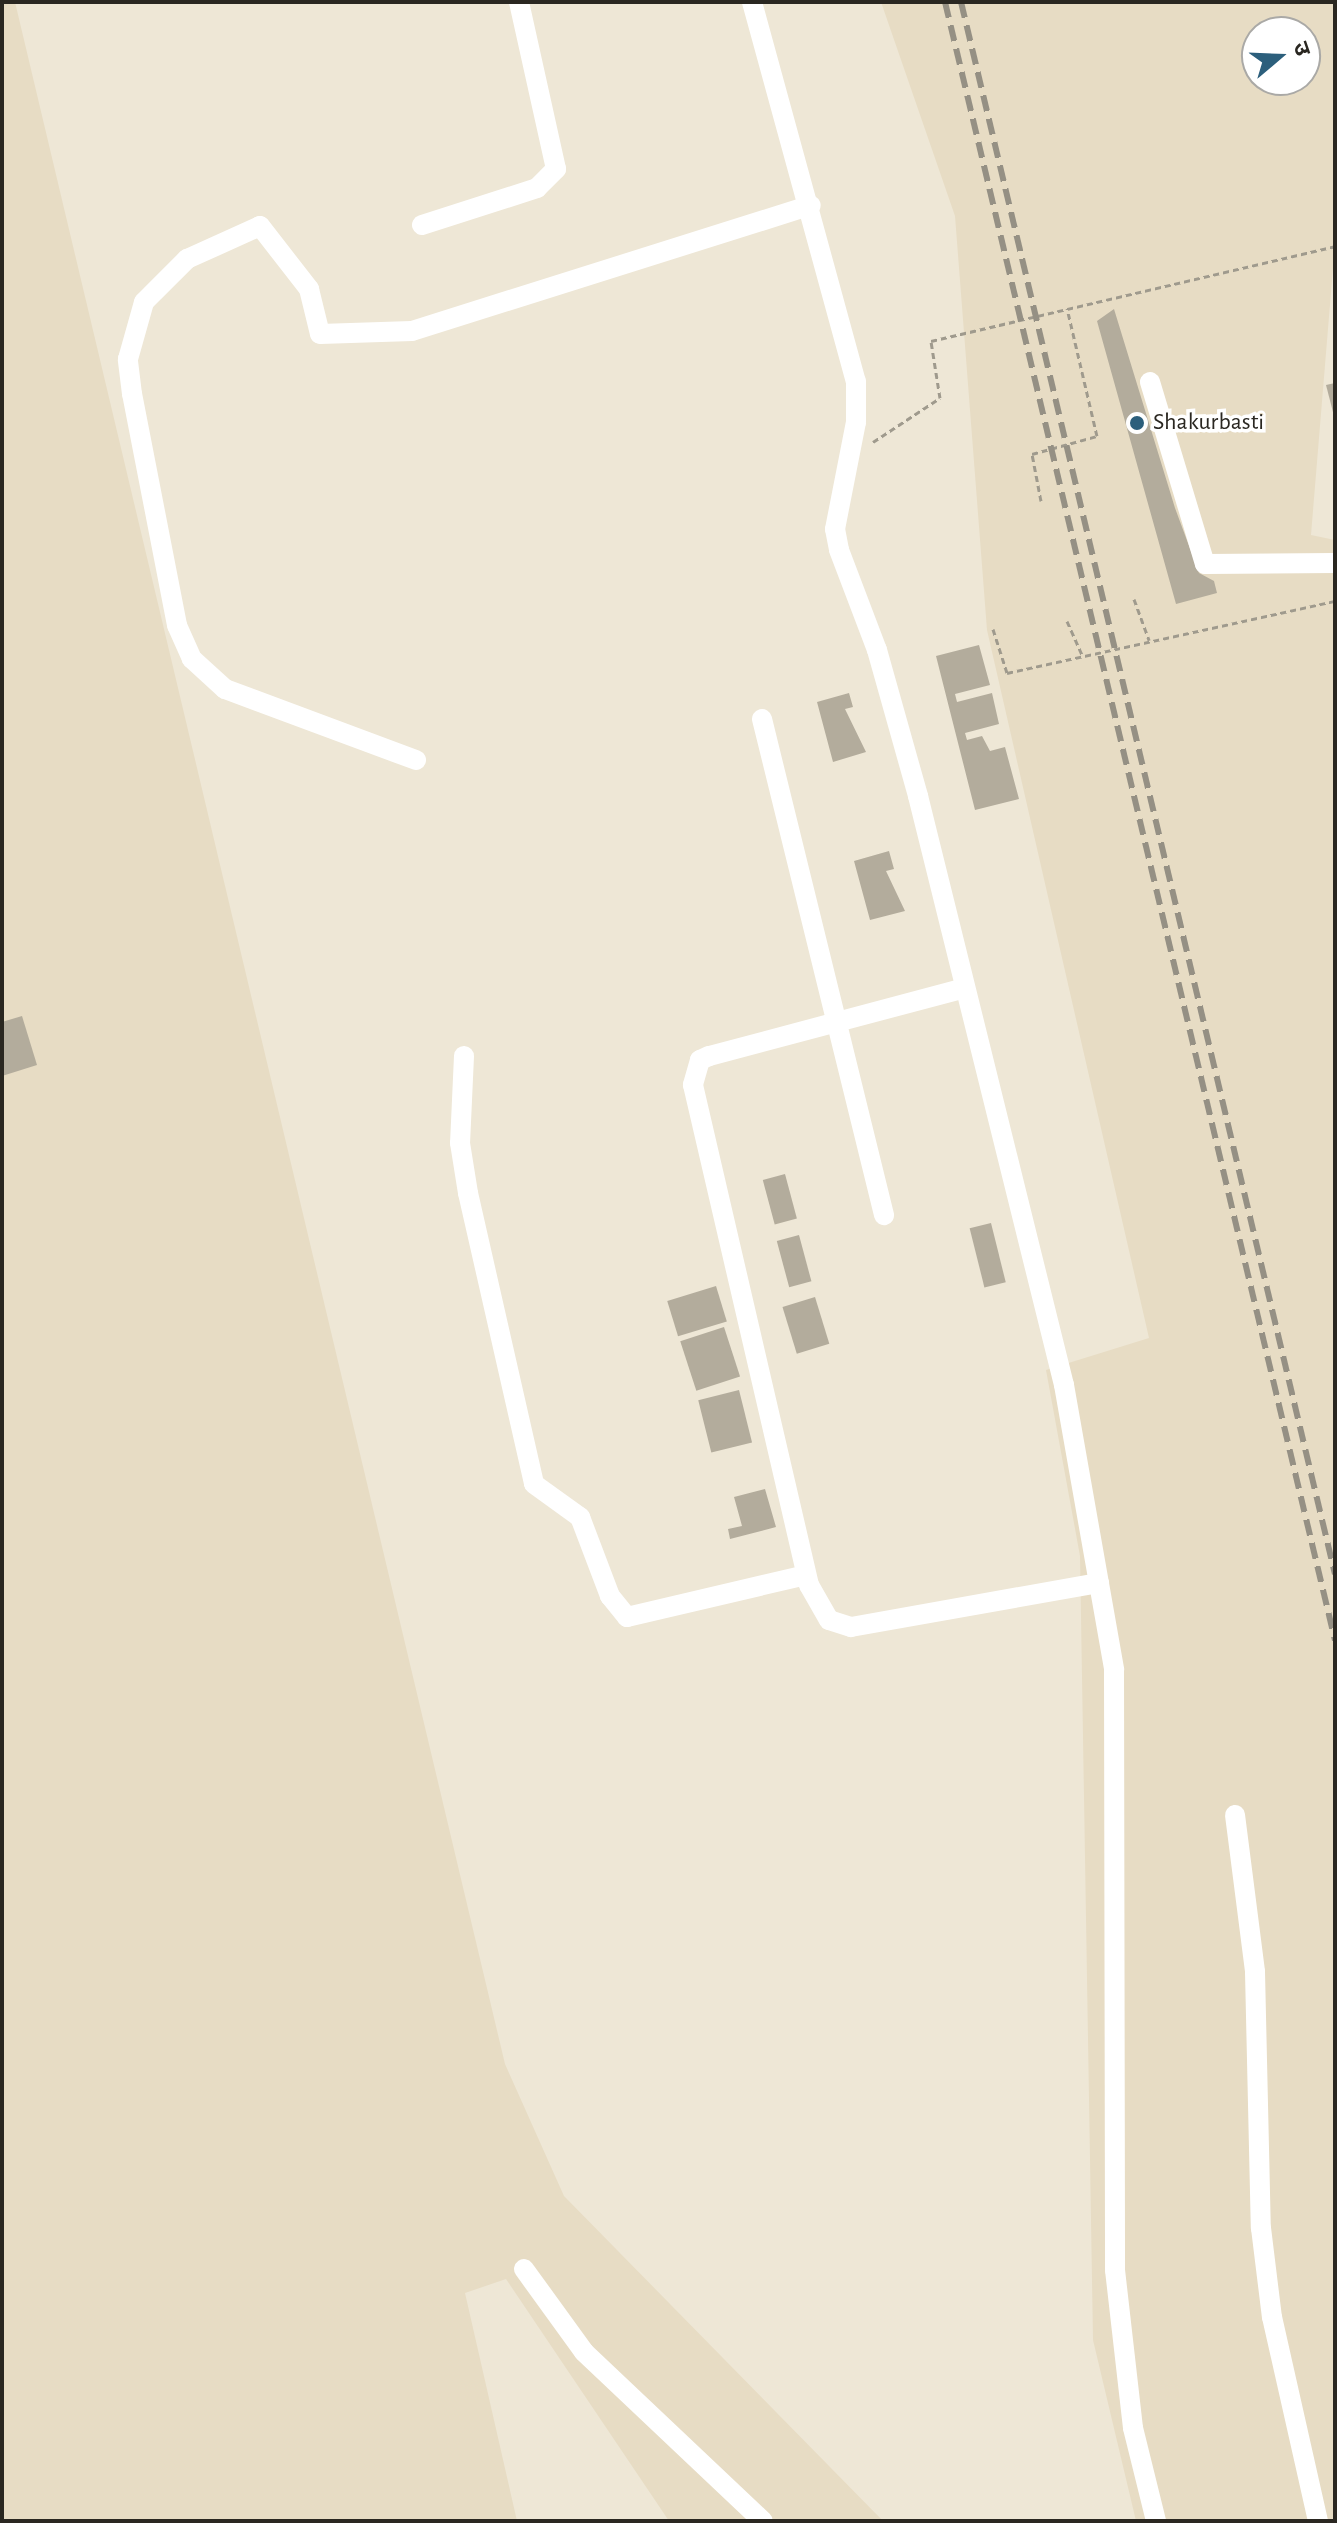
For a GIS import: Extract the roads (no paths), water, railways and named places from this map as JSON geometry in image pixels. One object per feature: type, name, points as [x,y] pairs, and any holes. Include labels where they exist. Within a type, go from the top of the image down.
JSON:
[{"type":"street","points":[[422,225],[524,193],[556,169],[519,2]]},
{"type":"street","points":[[752,2],[811,205],[856,381],[850,458],[835,529],[839,550],[877,650],[1064,1385],[1114,1670],[1119,1819],[1115,2270],[1133,2428],[1156,2521]]},
{"type":"street","points":[[416,760],[225,689],[192,659],[177,625],[132,394],[128,359],[144,302],[187,259],[260,226],[309,289],[320,334],[412,331],[811,205]]},
{"type":"street","points":[[1150,382],[1205,564],[1335,563]]},
{"type":"street","points":[[762,719],[884,1215]]},
{"type":"street","points":[[965,988],[700,1060],[693,1085],[806,1575],[829,1620],[851,1627],[1099,1583]]},
{"type":"street","points":[[464,1056],[460,1143],[468,1193],[534,1484],[580,1517],[610,1596],[627,1617],[806,1575]]},
{"type":"street","points":[[1235,1815],[1255,1972],[1261,2228],[1272,2317],[1318,2521]]},
{"type":"street","points":[[524,2269],[584,2352],[763,2521]]},
{"type":"railway","points":[[945,2],[1335,1640]]},
{"type":"railway","points":[[961,2],[1335,1574]]},
{"type":"place","name":"Shakurbasti","points":[[1137,423]]}]
